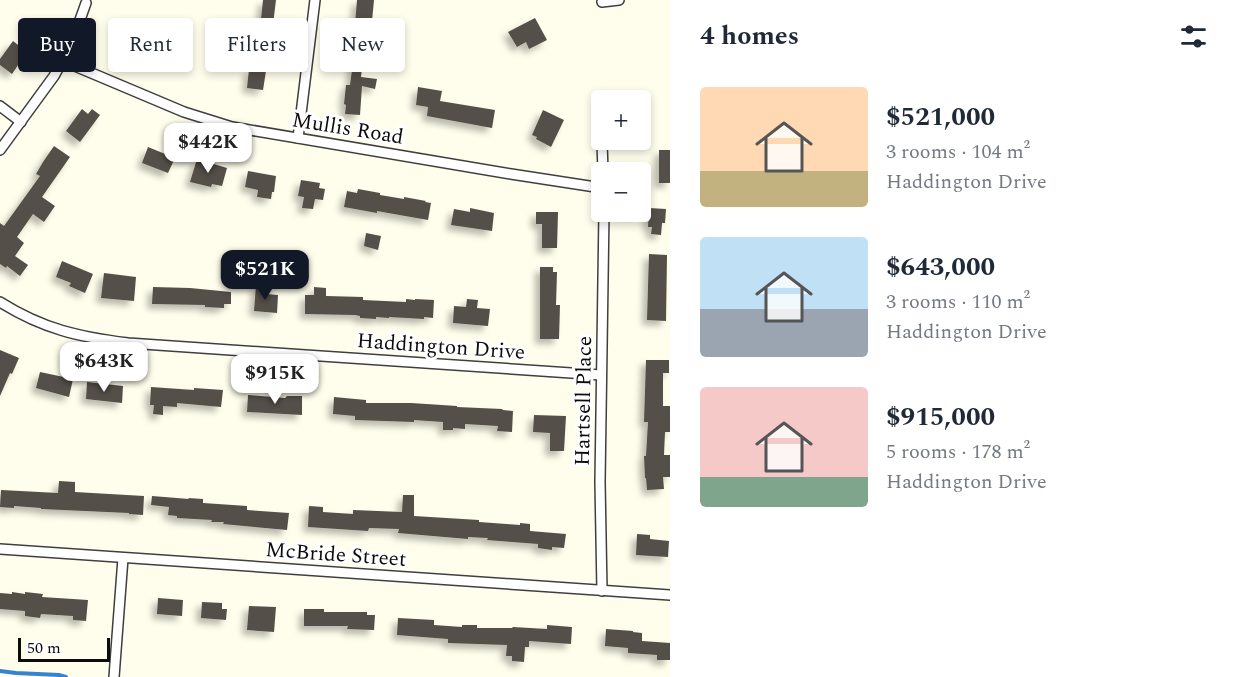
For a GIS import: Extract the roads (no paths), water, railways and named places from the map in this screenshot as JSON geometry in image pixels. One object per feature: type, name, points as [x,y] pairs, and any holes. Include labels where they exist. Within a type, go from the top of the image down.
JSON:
[{"type":"street","points":[[298,138],[315,0]]},
{"type":"street","points":[[602,2],[619,0]]},
{"type":"street","points":[[81,18],[86,3]]},
{"type":"street","points":[[0,150],[56,72]]},
{"type":"street","name":"Mullis Road","points":[[89,72],[212,122],[591,186]]},
{"type":"street","points":[[0,106],[21,122]]},
{"type":"street","name":"Hartsell Place","points":[[602,591],[600,482],[604,222]]},
{"type":"street","name":"Haddington Drive","points":[[0,302],[32,320],[92,339],[601,375]]},
{"type":"street","name":"McBride Street","points":[[0,549],[670,596]]},
{"type":"street","points":[[114,677],[123,558]]},
{"type":"waterway","points":[[0,671],[66,677]]}]
